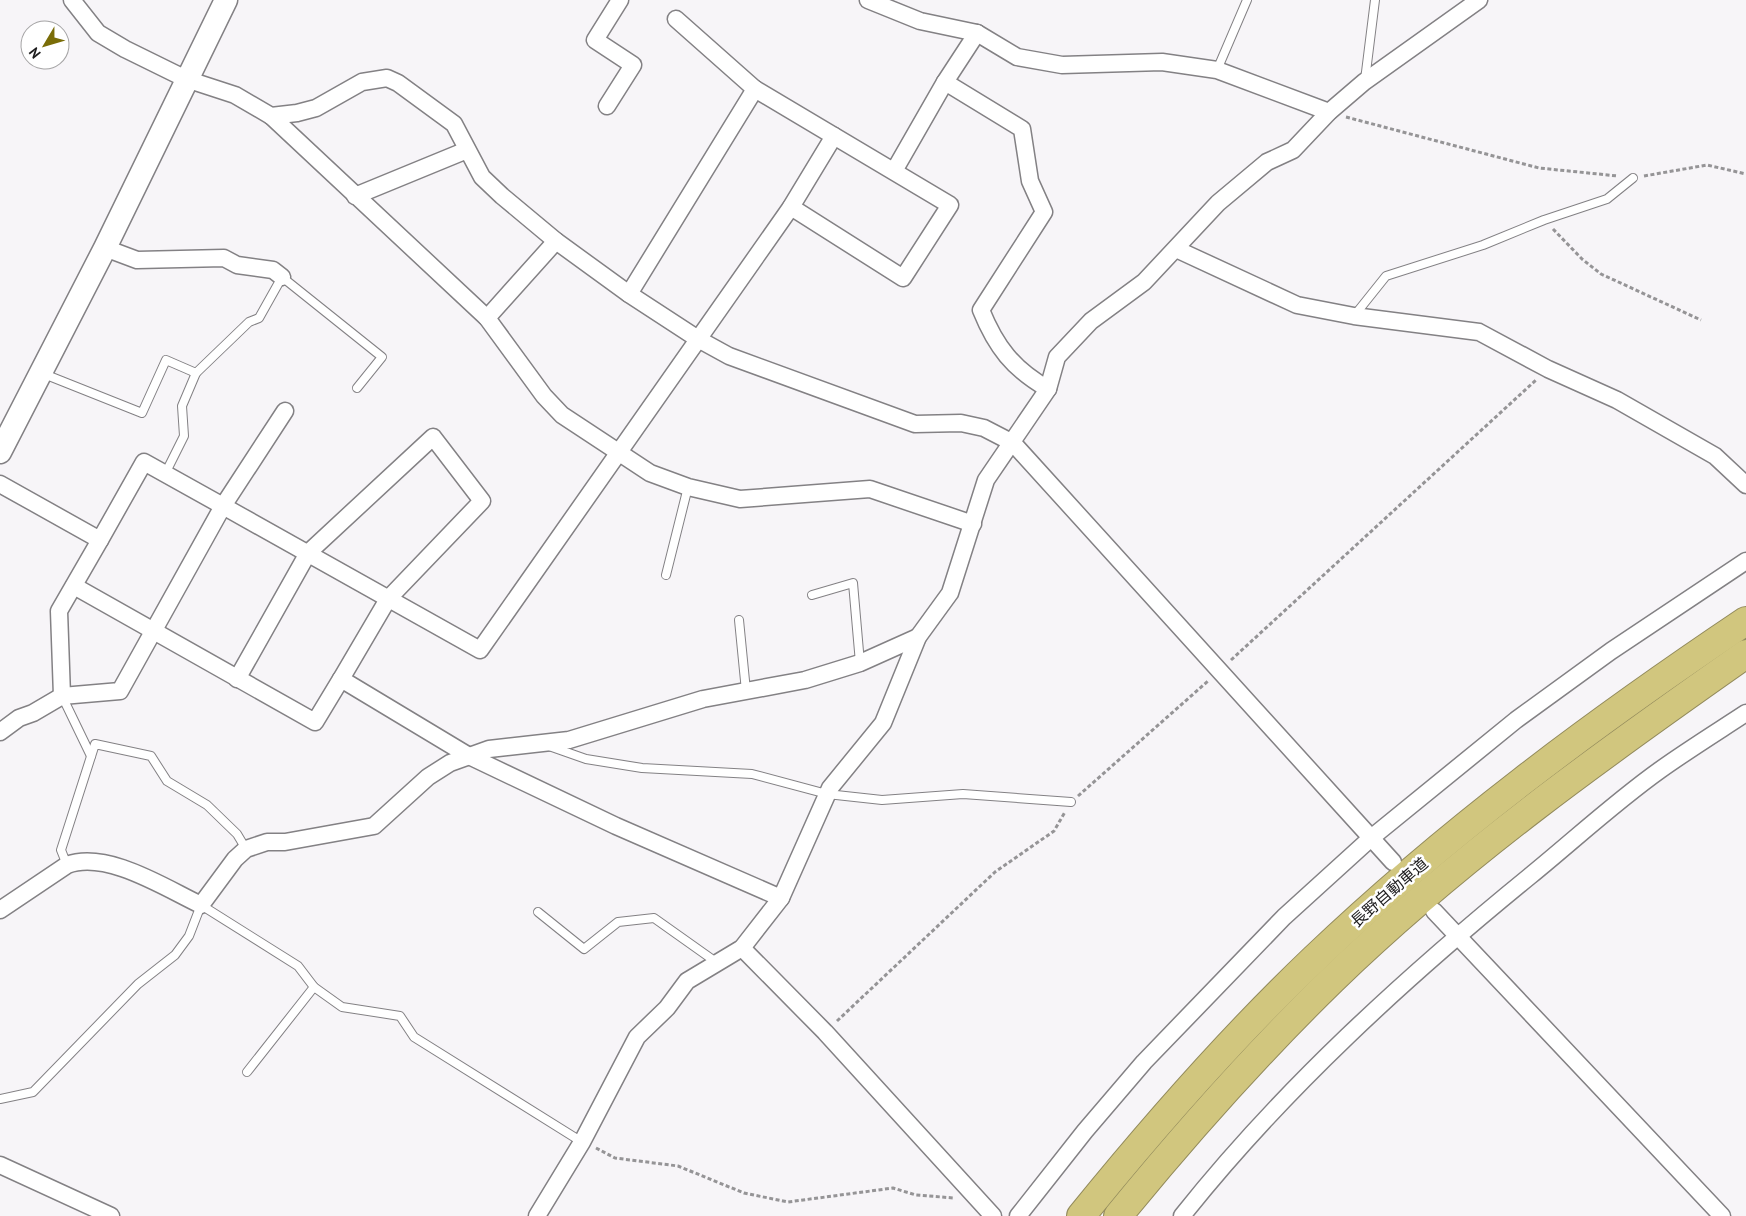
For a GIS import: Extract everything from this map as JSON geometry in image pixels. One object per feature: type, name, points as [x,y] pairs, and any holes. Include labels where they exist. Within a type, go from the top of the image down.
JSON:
[{"type":"highway","name":"長野自動車道","points":[[1081,1216],[1164,1116],[1231,1043],[1314,959],[1399,882],[1475,818],[1570,744],[1746,621]]},
{"type":"highway","name":"長野自動車道","points":[[1118,1216],[1191,1129],[1250,1065],[1332,980],[1409,910],[1493,840],[1585,768],[1746,654]]},
{"type":"street","points":[[72,0],[98,33],[186,79],[235,95],[271,116],[354,196],[487,318],[544,396],[562,416],[650,473],[688,486],[740,499],[870,489],[973,524]]},
{"type":"street","points":[[0,452],[104,248],[226,0]]},
{"type":"street","points":[[607,106],[633,65],[595,40],[620,0]]},
{"type":"street","points":[[868,0],[920,21],[977,33],[1017,57],[1062,65],[1162,62],[1217,70],[1329,112]]},
{"type":"street","points":[[537,1216],[582,1142],[637,1037],[667,1008],[687,981],[742,948],[781,898],[827,794],[884,722],[918,637],[950,593],[986,480],[1048,389],[1057,357],[1092,321],[1144,282],[1218,203],[1267,162],[1293,150],[1329,112],[1364,82],[1479,0]]},
{"type":"street","points":[[676,19],[755,89],[950,205],[903,278],[791,207]]},
{"type":"street","points":[[894,171],[945,82],[977,33]]},
{"type":"street","points":[[271,116],[297,113],[316,108],[362,82],[387,78],[398,83],[454,124],[482,177],[556,241],[629,294],[698,339],[729,356],[915,424],[961,423],[984,428],[1013,442],[1393,862]]},
{"type":"street","points":[[945,82],[1022,129],[1030,181],[1044,212],[981,310],[991,334],[1003,354],[1030,379],[1048,389]]},
{"type":"street","points":[[629,294],[755,89]]},
{"type":"street","points":[[62,696],[59,610],[144,462],[480,650],[791,207],[834,136]]},
{"type":"street","points":[[354,196],[467,150]]},
{"type":"street","points":[[487,318],[556,241]]},
{"type":"street","points":[[104,248],[138,260],[224,258],[238,265],[273,270],[282,277]]},
{"type":"street","points":[[1176,249],[1297,304],[1354,316],[1479,332],[1548,369],[1617,400],[1707,452],[1746,485]]},
{"type":"street","points":[[0,732],[18,718],[62,696],[120,692],[223,506],[285,411]]},
{"type":"street","points":[[74,586],[237,679],[315,722],[388,598],[482,501],[433,437],[308,554],[237,679]]},
{"type":"street","points":[[0,484],[100,540]]},
{"type":"street","points":[[1018,1216],[1085,1131],[1144,1062],[1284,918],[1370,838],[1516,720],[1611,651],[1746,561]]},
{"type":"street","points":[[0,910],[67,865],[77,862],[118,866],[201,905],[235,859],[246,849],[267,842],[286,842],[374,826],[428,777],[450,763],[489,749],[569,740],[666,709],[805,680],[860,663],[918,637]]},
{"type":"street","points":[[341,679],[469,756],[616,826],[781,898]]},
{"type":"street","points":[[1182,1216],[1252,1135],[1302,1082],[1406,981],[1456,936],[1660,770],[1746,713]]},
{"type":"street","points":[[1434,911],[1722,1216]]},
{"type":"street","points":[[742,948],[825,1032],[993,1216]]},
{"type":"street","points":[[0,1165],[111,1216]]},
{"type":"lane","points":[[1217,70],[1248,0]]},
{"type":"lane","points":[[1364,82],[1374,0]]},
{"type":"lane","points":[[1354,316],[1386,276],[1483,245],[1544,220],[1607,199],[1633,178]]},
{"type":"lane","points":[[165,474],[184,436],[182,406],[196,373],[249,322],[259,318],[282,277],[382,357],[357,388]]},
{"type":"lane","points":[[40,372],[142,413],[166,360],[196,373]]},
{"type":"lane","points":[[666,575],[688,486]]},
{"type":"lane","points":[[812,595],[853,583],[860,663]]},
{"type":"lane","points":[[739,620],[746,691]]},
{"type":"lane","points":[[62,696],[91,756]]},
{"type":"lane","points":[[541,743],[586,759],[642,768],[752,774],[827,794],[882,800],[963,794],[1071,802]]},
{"type":"lane","points":[[67,865],[61,850],[95,744],[151,756],[167,781],[207,805],[237,834],[246,849]]},
{"type":"lane","points":[[0,1099],[34,1092],[138,984],[175,955],[189,936],[201,905],[298,966],[314,987],[342,1008],[400,1016],[414,1037],[582,1142]]},
{"type":"lane","points":[[538,912],[584,950],[618,922],[654,918],[716,962]]},
{"type":"lane","points":[[247,1072],[314,987]]},
{"type":"path","points":[[1329,112],[1539,168],[1633,178],[1707,165],[1746,174]]},
{"type":"path","points":[[1544,220],[1582,259],[1601,274],[1701,320]]},
{"type":"path","points":[[825,1032],[995,872],[1054,831],[1071,802],[1220,671],[1548,369]]},
{"type":"path","points":[[582,1142],[615,1158],[678,1166],[744,1193],[788,1202],[893,1188],[916,1195],[958,1198],[974,1196]]}]
